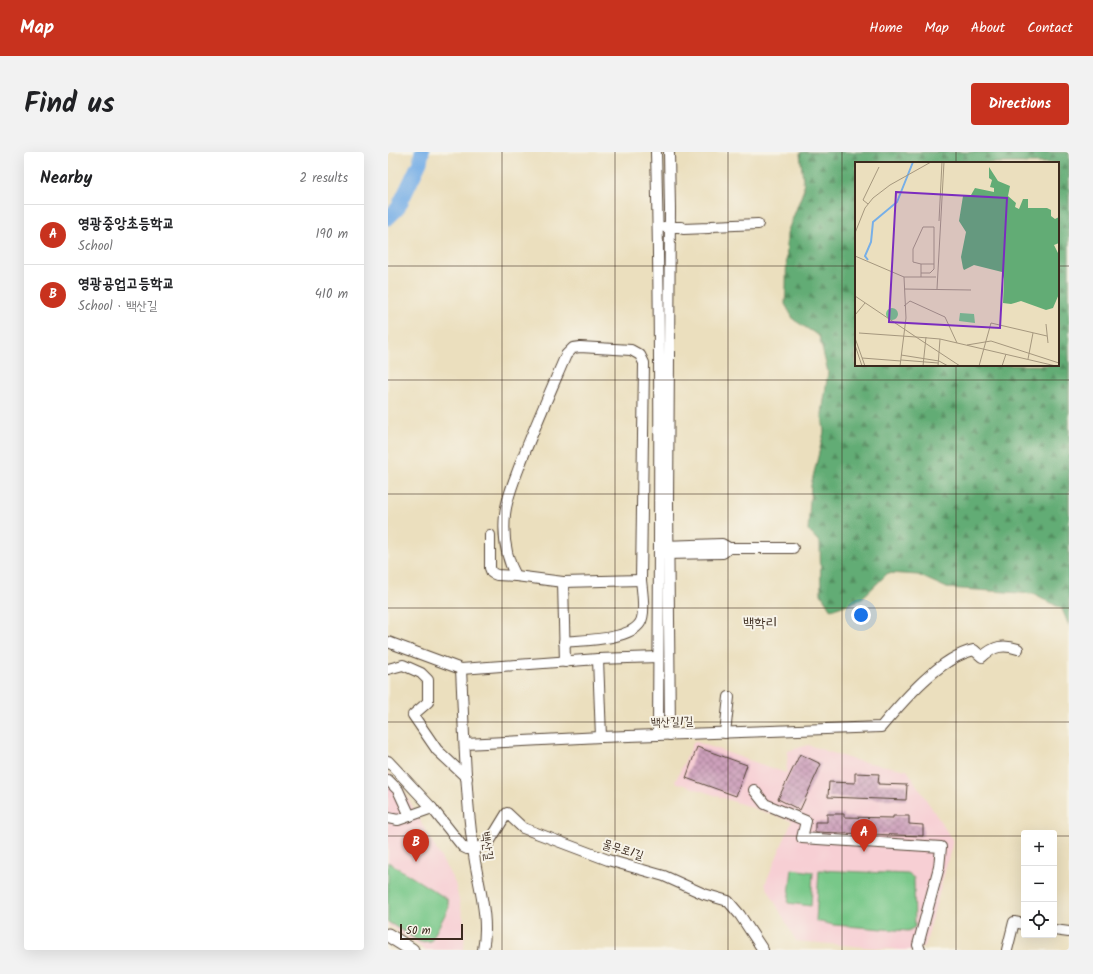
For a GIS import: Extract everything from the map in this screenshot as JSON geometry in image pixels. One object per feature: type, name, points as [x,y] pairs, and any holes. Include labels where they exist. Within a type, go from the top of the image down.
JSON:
[{"type":"main road","points":[[388,935],[412,950]]},
{"type":"street","points":[[656,152],[663,553],[670,735]]},
{"type":"street","points":[[658,735],[658,657],[663,553],[670,227],[669,152]]},
{"type":"street","points":[[658,227],[681,227],[683,229],[758,224]]},
{"type":"street","points":[[516,576],[510,566],[504,533],[508,497],[536,425],[566,355],[573,348],[580,347],[631,350],[640,355],[644,363],[641,580],[643,610],[640,623],[630,631],[619,636],[564,642]]},
{"type":"street","points":[[490,535],[490,568],[492,573],[497,575],[563,582],[641,580]]},
{"type":"street","points":[[663,553],[722,544],[729,548],[793,548]]},
{"type":"street","points":[[663,553],[713,558],[717,553],[724,553],[729,548]]},
{"type":"street","points":[[563,582],[565,662]]},
{"type":"street","points":[[388,642],[461,669],[598,659],[658,657]]},
{"type":"street","name":"백산길1길","points":[[465,744],[601,737],[881,727],[906,697],[939,667],[967,651],[974,650],[982,657],[989,650],[1006,645],[1018,649]]},
{"type":"street","points":[[598,659],[601,737]]},
{"type":"street","points":[[388,669],[403,665],[421,673],[428,680],[428,702],[413,714],[437,750],[467,778]]},
{"type":"street","name":"백산길","points":[[461,669],[467,778],[473,849],[486,924],[486,937],[483,950]]},
{"type":"street","points":[[725,732],[729,697]]},
{"type":"street","points":[[388,761],[432,808],[458,841],[467,849],[473,849]]},
{"type":"street","points":[[388,780],[398,790],[410,816]]},
{"type":"street","points":[[754,790],[765,804],[806,821],[802,838],[941,847],[939,867],[918,945],[920,950]]},
{"type":"street","points":[[388,818],[398,820],[432,808]]},
{"type":"street","name":"물무로1길","points":[[473,849],[488,844],[507,813],[523,828],[608,860],[664,876],[704,894],[728,901],[740,915],[763,950]]},
{"type":"street","points":[[1007,950],[1014,922],[1021,923]]},
{"type":"street","points":[[1057,930],[1069,932]]},
{"type":"shaded area","points":[[694,741],[786,773],[788,751],[808,745],[854,760],[907,770],[953,841],[925,946],[914,950],[901,950],[796,941],[765,884],[792,821],[675,782]]},
{"type":"shaded area","points":[[388,772],[401,786],[455,883],[465,926],[464,950],[426,950],[388,925]]},
{"type":"green space","points":[[804,152],[1069,152],[1069,626],[1062,609],[1035,594],[947,588],[918,575],[888,573],[860,600],[831,610],[821,594],[820,543],[808,530],[811,485],[824,432],[822,414],[828,372],[819,336],[794,320],[785,304],[787,233],[804,189],[800,153]]},
{"type":"green space","points":[[388,862],[447,899],[449,907],[431,941],[420,942],[388,922]]},
{"type":"green space","points":[[792,869],[813,872],[811,906],[788,903]]},
{"type":"green space","points":[[819,870],[908,874],[914,878],[915,927],[908,931],[834,925],[816,921]]},
{"type":"building","points":[[697,747],[747,765],[736,796],[686,778]]},
{"type":"building","points":[[800,754],[821,764],[800,810],[778,799]]},
{"type":"building","points":[[855,773],[879,774],[878,784],[907,785],[906,800],[828,797],[829,782],[855,783]]},
{"type":"building","points":[[827,814],[844,814],[844,817],[893,818],[893,816],[909,816],[909,824],[923,825],[923,836],[815,832],[815,822],[827,822]]},
{"type":"waterway","points":[[388,218],[398,208],[420,162],[422,152]]},
{"type":"place","name":"영광중앙초등학교","points":[[864,852]]},
{"type":"place","name":"영광공업고등학교","points":[[416,862]]},
{"type":"district","name":"백학리","points":[[760,623]]}]
